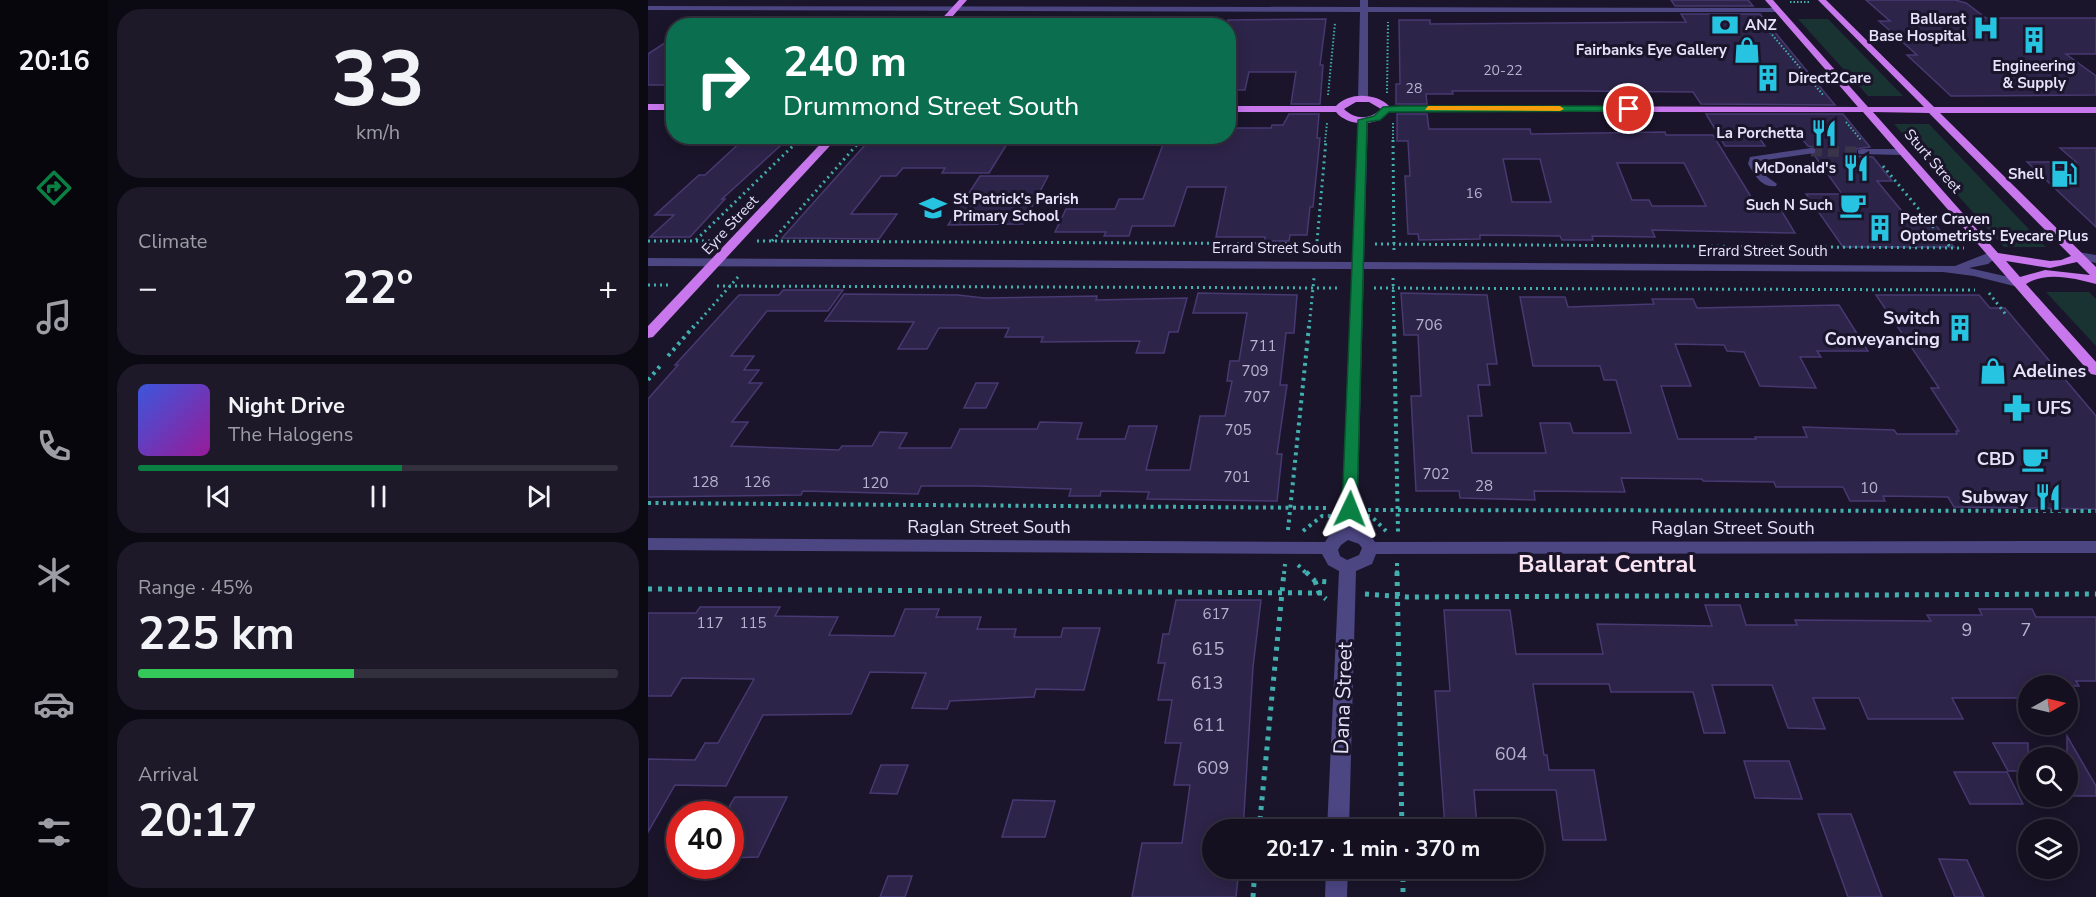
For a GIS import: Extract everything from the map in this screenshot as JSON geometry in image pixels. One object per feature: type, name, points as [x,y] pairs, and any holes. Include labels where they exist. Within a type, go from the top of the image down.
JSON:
[{"type":"main road","points":[[946,18],[963,0]]},
{"type":"main road","name":"Sturt Street","points":[[1769,0],[2096,371]]},
{"type":"main road","name":"Sturt Street","points":[[1821,0],[2096,274]]},
{"type":"main road","points":[[1236,109],[1339,109],[1346,102],[1363,99],[1379,102],[1386,109],[2096,110]]},
{"type":"main road","points":[[648,107],[666,107]]},
{"type":"main road","points":[[1339,109],[1343,116],[1362,120],[1377,118],[1386,109]]},
{"type":"main road","name":"Eyre Street","points":[[648,334],[827,144]]},
{"type":"main road","points":[[1990,252],[2039,264],[2068,262],[2078,256]]},
{"type":"main road","points":[[2018,283],[2031,276],[2047,274],[2073,275],[2096,280]]},
{"type":"street","points":[[852,8],[861,0]]},
{"type":"street","points":[[1056,8],[1062,0]]},
{"type":"street","points":[[1464,0],[1466,9]]},
{"type":"street","points":[[1667,0],[1674,9]]},
{"type":"street","points":[[648,8],[1056,8],[1364,4],[1466,9],[1777,10]]},
{"type":"street","points":[[1363,99],[1364,4]]},
{"type":"street","points":[[1349,534],[1362,120]]},
{"type":"street","points":[[1772,184],[1752,178],[1743,164],[1743,158],[1791,156],[1811,151]]},
{"type":"street","points":[[1866,152],[1902,152]]},
{"type":"street","name":"Errard Street South","points":[[648,262],[1943,268],[1966,266],[1984,261],[1990,252]]},
{"type":"street","points":[[2078,256],[2096,259]]},
{"type":"street","name":"Errard Street South","points":[[1943,268],[1974,272],[2018,283]]},
{"type":"street","points":[[1349,534],[1365,540],[1370,548],[1366,559],[1347,567],[1335,562],[1329,553],[1329,548],[1338,537],[1349,534]]},
{"type":"street","name":"Raglan Street South","points":[[648,544],[1329,548]]},
{"type":"street","name":"Raglan Street South","points":[[1370,548],[2096,548]]},
{"type":"street","name":"Dana Street","points":[[1338,819],[1347,567]]},
{"type":"street","points":[[1336,897],[1337,879]]},
{"type":"path","points":[[1790,2],[1811,2]]},
{"type":"path","points":[[1752,10],[1835,109],[1866,152],[1966,266]]},
{"type":"path","points":[[1260,819],[1313,288],[1327,123],[1321,122],[1320,96],[1329,95],[1336,18]]},
{"type":"path","points":[[1388,18],[1387,94],[1398,97],[1401,109],[1393,123],[1393,265],[1402,819]]},
{"type":"path","points":[[648,287],[795,144]]},
{"type":"path","points":[[668,356],[858,144]]},
{"type":"path","points":[[648,241],[1951,248],[1990,252]]},
{"type":"path","points":[[710,286],[1995,290]]},
{"type":"path","points":[[1987,290],[2007,315]]},
{"type":"path","points":[[648,380],[661,365]]},
{"type":"path","points":[[648,503],[1290,507],[1398,510],[2096,511]]},
{"type":"path","points":[[648,589],[1347,592],[1398,596],[2096,594]]},
{"type":"path","points":[[1252,897],[1254,879]]},
{"type":"path","points":[[1402,879],[1403,897]]},
{"type":"green space","points":[[1798,19],[1828,19],[1903,96],[1868,96]]},
{"type":"green space","points":[[1894,124],[1929,124],[2046,247],[2004,247]]},
{"type":"green space","points":[[2046,292],[2089,292],[2096,299],[2096,346]]},
{"type":"building","points":[[1671,0],[1748,0],[1753,6],[1675,6]]},
{"type":"building","name":"Ballarat Base Hospital","points":[[1866,0],[1955,0],[1966,3],[1986,18],[2096,18],[2096,54],[2066,54],[2096,76],[2096,95],[1951,96],[1907,55],[1917,55],[1879,21],[1890,21]]},
{"type":"building","points":[[1681,14],[1760,14],[1835,105],[1701,104],[1693,92],[1584,91],[1452,91],[1453,94],[1426,94],[1427,104],[1396,104],[1396,84],[1400,84],[1399,20],[1430,20],[1430,24],[1686,22]]},
{"type":"building","points":[[1326,19],[1320,65],[1323,65],[1320,104],[1291,104],[1296,72],[1249,72],[1245,90],[1236,90],[1236,20]]},
{"type":"building","points":[[666,42],[666,84],[664,85],[648,85],[648,54]]},
{"type":"building","points":[[1289,114],[1319,114],[1317,138],[1320,138],[1313,207],[1310,207],[1307,235],[1290,235],[1289,241],[1264,241],[1265,237],[1216,237],[1226,187],[1187,187],[1174,226],[1132,226],[1129,236],[1104,236],[1106,232],[1055,232],[1066,209],[1115,209],[1119,199],[1143,199],[1163,144],[1236,144],[1236,128],[1271,128],[1272,125],[1283,125]]},
{"type":"building","points":[[1397,114],[1427,114],[1429,129],[1530,129],[1531,134],[1665,132],[1666,135],[1713,135],[1756,205],[1778,205],[1795,233],[1652,230],[1655,237],[1592,236],[1593,240],[1562,240],[1560,236],[1480,235],[1480,239],[1419,240],[1418,234],[1408,234],[1405,176],[1410,176],[1408,141],[1397,141]],"holes":[[[1503,159],[1540,159],[1551,202],[1512,202]],[[1617,163],[1684,163],[1706,206],[1652,206],[1649,200],[1632,200]]]},
{"type":"building","points":[[1706,114],[1843,114],[1870,147],[1856,149],[1856,156],[1873,157],[1892,181],[1877,181],[1906,216],[1928,216],[1954,247],[1843,247],[1806,194],[1842,194],[1814,155],[1817,148],[1808,146],[1802,139],[1760,139],[1765,146],[1725,146]]},
{"type":"building","points":[[738,144],[782,144],[722,199],[725,199],[690,237],[650,237],[674,215],[655,215],[699,175],[705,175]]},
{"type":"building","points":[[866,144],[1007,144],[989,173],[942,173],[945,168],[903,168],[896,176],[881,176],[851,214],[897,214],[879,239],[782,238]]},
{"type":"building","points":[[2060,148],[2096,148],[2096,227],[2027,162],[2076,162]]},
{"type":"building","points":[[980,176],[1048,176],[1023,224],[948,225]]},
{"type":"building","points":[[783,290],[843,290],[828,311],[767,311],[731,356],[754,356],[744,370],[759,370],[749,383],[762,383],[732,422],[748,422],[731,446],[839,450],[842,446],[872,446],[880,432],[907,433],[899,448],[951,448],[960,429],[1037,429],[1040,422],[1082,423],[1077,439],[1125,439],[1129,426],[1157,426],[1146,470],[1190,470],[1200,416],[1225,416],[1232,381],[1227,381],[1230,361],[1239,361],[1247,313],[1193,313],[1198,293],[1297,295],[1294,333],[1286,333],[1280,385],[1287,385],[1277,454],[1282,454],[1277,501],[1147,499],[1149,492],[1101,491],[1100,496],[1069,496],[1071,489],[977,486],[921,486],[918,494],[803,491],[801,495],[648,497],[648,399],[678,365],[675,365],[739,295],[779,295]]},
{"type":"building","points":[[1401,293],[1487,295],[1497,364],[1487,364],[1490,385],[1478,385],[1482,416],[1468,416],[1472,453],[1546,453],[1540,423],[1570,423],[1573,433],[1631,433],[1616,380],[1604,380],[1600,366],[1533,366],[1520,297],[1565,297],[1568,307],[1654,304],[1652,299],[1693,299],[1697,308],[1839,305],[1868,351],[1817,351],[1821,357],[1800,357],[1816,388],[1760,386],[1744,352],[1727,351],[1724,345],[1675,344],[1691,386],[1661,386],[1678,439],[1756,439],[1755,437],[1807,437],[1803,427],[1894,430],[1897,434],[1957,434],[1956,431],[1959,431],[1931,388],[1939,388],[1876,295],[1979,295],[1990,308],[2005,308],[2096,416],[2096,509],[1954,507],[1948,497],[1883,496],[1885,501],[1850,501],[1843,487],[1776,487],[1774,482],[1703,481],[1702,479],[1621,478],[1625,492],[1534,491],[1535,500],[1460,498],[1459,491],[1416,491],[1411,396],[1421,396],[1418,335],[1404,335]]},
{"type":"building","points":[[844,294],[958,295],[984,298],[1097,296],[1096,300],[1187,298],[1178,332],[1169,332],[1164,353],[1136,353],[1140,341],[1041,342],[1043,337],[1005,337],[1009,328],[939,328],[927,349],[898,349],[914,322],[825,321]]},
{"type":"building","points":[[976,383],[998,383],[986,408],[964,408]]},
{"type":"building","points":[[1176,600],[1261,600],[1253,667],[1244,819],[1202,819],[1202,879],[1238,879],[1236,897],[1132,897],[1142,843],[1182,843],[1190,785],[1174,785],[1181,743],[1165,743],[1172,700],[1158,700],[1165,663],[1158,663],[1163,634],[1169,634]]},
{"type":"building","points":[[1705,605],[1740,605],[1746,625],[1797,625],[1795,620],[1931,621],[1927,615],[1982,615],[1979,609],[2032,609],[2036,617],[2096,617],[2096,681],[2078,681],[2078,675],[2018,675],[2018,698],[1952,698],[1963,719],[1868,719],[1859,698],[1813,698],[1825,729],[1788,728],[1772,685],[1712,685],[1725,733],[1704,733],[1693,692],[1611,692],[1609,684],[1533,684],[1544,755],[1547,755],[1549,770],[1594,770],[1606,840],[1563,840],[1556,790],[1474,790],[1476,819],[1444,819],[1435,691],[1450,691],[1444,610],[1510,610],[1516,654],[1603,654],[1597,624],[1712,626]]},
{"type":"building","points":[[700,607],[780,607],[775,616],[838,617],[829,635],[894,636],[905,609],[939,609],[936,617],[981,617],[977,629],[1016,629],[1014,637],[1061,637],[1063,628],[1100,628],[1084,690],[1036,689],[1034,697],[950,701],[947,709],[912,708],[926,673],[870,672],[851,714],[763,715],[726,786],[675,785],[648,832],[648,759],[695,760],[705,743],[718,743],[754,679],[682,678],[671,696],[648,696],[648,613],[696,613]]},
{"type":"building","points":[[2067,736],[2073,747],[2067,747]]},
{"type":"building","points":[[1993,743],[2028,743],[2028,747],[2018,747],[2018,771],[2008,771]]},
{"type":"building","points":[[2078,755],[2096,786],[2096,796],[2078,796]]},
{"type":"building","points":[[1744,761],[1789,761],[1802,799],[1755,798]]},
{"type":"building","points":[[881,765],[908,765],[897,794],[870,793]]},
{"type":"building","points":[[1954,772],[2007,772],[2018,794],[2018,804],[1970,804]]},
{"type":"building","points":[[735,797],[787,797],[758,857],[744,858],[744,801],[732,801]]},
{"type":"building","points":[[1013,800],[1055,801],[1045,837],[1002,837]]},
{"type":"building","points":[[1818,814],[1851,814],[1882,897],[1848,897]]},
{"type":"building","points":[[1939,859],[1967,860],[1984,897],[1955,897]]},
{"type":"building","points":[[888,876],[912,876],[905,897],[880,897]]},
{"type":"tunnel","points":[[1811,151],[1862,152]]},
{"type":"slow traffic","points":[[1428,109],[1560,109]]},
{"type":"place","name":"ANZ","points":[[1725,25]]},
{"type":"place","name":"Ballarat Base Hospital","points":[[1986,28]]},
{"type":"place","name":"Engineering & Supply","points":[[2034,40]]},
{"type":"place","name":"Fairbanks Eye Gallery","points":[[1747,50]]},
{"type":"place","name":"Direct2Care","points":[[1768,78]]},
{"type":"place","name":"La Porchetta","points":[[1824,133]]},
{"type":"place","name":"McDonald's","points":[[1856,168]]},
{"type":"place","name":"Shell","points":[[2064,174]]},
{"type":"place","name":"Such N Such","points":[[1853,205]]},
{"type":"place","name":"St Patrick's Parish Primary School","points":[[933,208]]},
{"type":"place","name":"Peter Craven Optometrists' Eyecare Plus","points":[[1880,228]]},
{"type":"place","name":"Switch Conveyancing","points":[[1960,328]]},
{"type":"place","name":"Adelines","points":[[1993,371]]},
{"type":"place","name":"UFS","points":[[2017,408]]},
{"type":"place","name":"CBD","points":[[2035,459]]},
{"type":"place","name":"Subway","points":[[2048,497]]},
{"type":"district","name":"Ballarat Central","points":[[1607,564]]},
{"type":"route","points":[[1350,509],[1362,120],[1377,118],[1386,109],[1629,109]]}]
